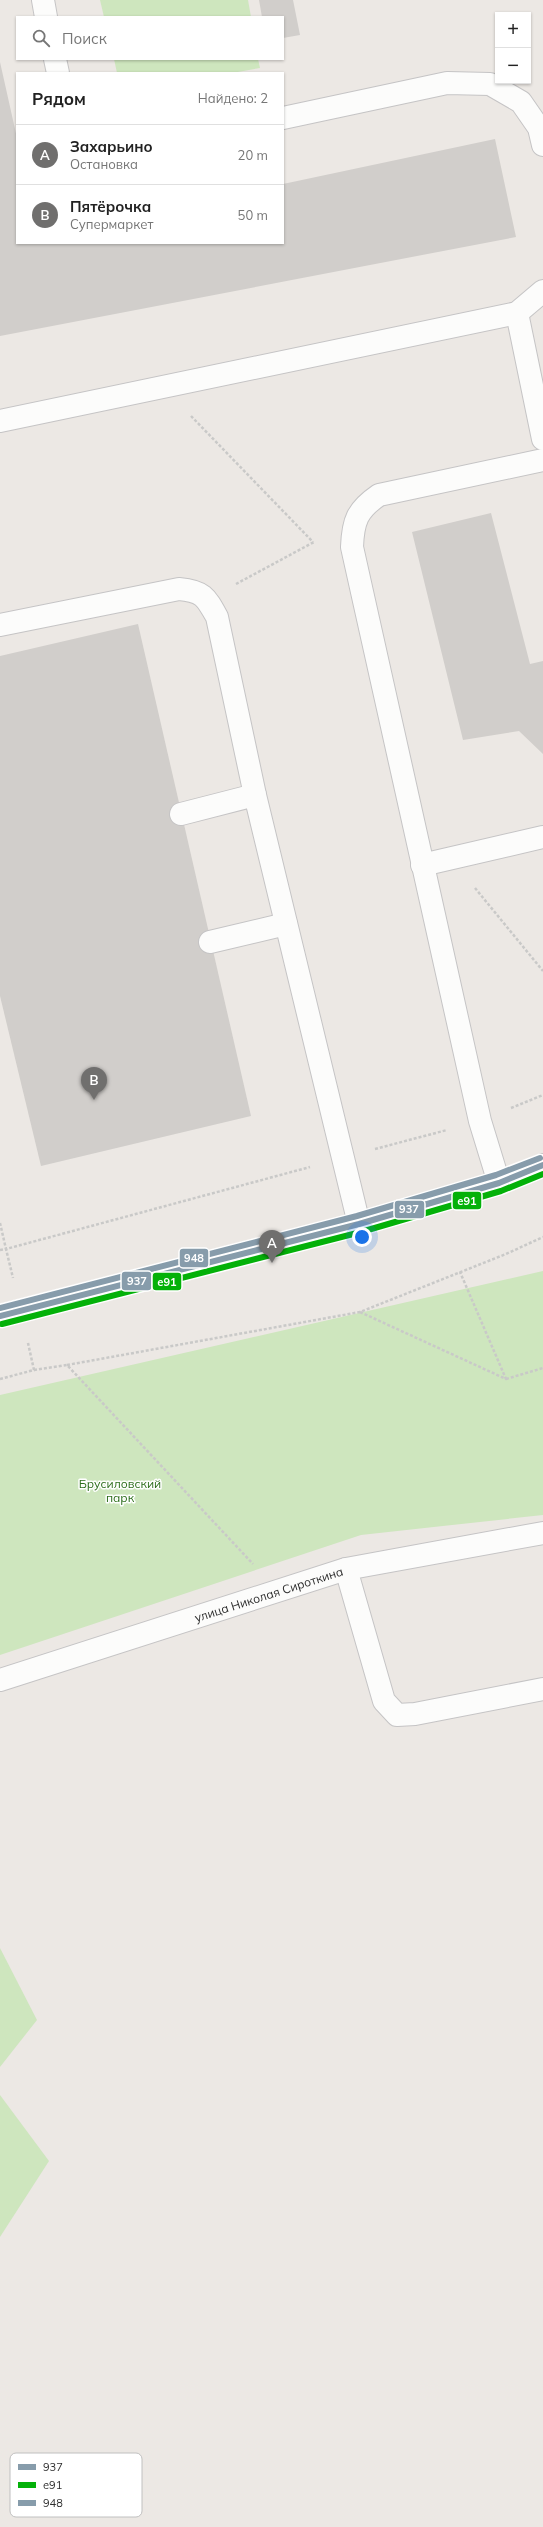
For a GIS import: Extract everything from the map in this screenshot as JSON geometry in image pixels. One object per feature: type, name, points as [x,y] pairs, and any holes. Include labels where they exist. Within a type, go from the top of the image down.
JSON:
[{"type":"street","points":[[43,0],[46,16]]},
{"type":"street","points":[[55,60],[58,72]]},
{"type":"street","points":[[284,118],[447,82],[490,84],[521,102],[539,128],[543,145]]},
{"type":"street","points":[[0,421],[164,388],[517,313],[543,291]]},
{"type":"street","points":[[517,313],[543,439]]},
{"type":"street","points":[[499,1183],[480,1121],[422,865],[352,547],[352,528],[363,506],[379,495],[543,460]]},
{"type":"street","points":[[0,625],[179,589],[196,591],[208,600],[217,617],[255,795],[359,1224]]},
{"type":"street","points":[[181,814],[255,795]]},
{"type":"street","points":[[422,865],[543,837]]},
{"type":"street","points":[[210,942],[286,924]]},
{"type":"street","points":[[0,1316],[359,1224],[499,1183],[543,1165]]},
{"type":"street","name":"улица Николая Сироткина","points":[[0,1680],[346,1569],[543,1533]]},
{"type":"street","points":[[346,1569],[384,1701],[397,1715],[415,1714],[543,1689]]},
{"type":"path","points":[[164,388],[314,542]]},
{"type":"path","points":[[208,600],[314,542],[352,528]]},
{"type":"path","points":[[450,858],[543,971]]},
{"type":"path","points":[[0,1250],[480,1121],[543,1095]]},
{"type":"path","points":[[0,1223],[6,1249]]},
{"type":"path","points":[[34,1370],[360,1312],[543,1237]]},
{"type":"path","points":[[460,1272],[506,1379]]},
{"type":"path","points":[[360,1312],[506,1379],[543,1368]]},
{"type":"path","points":[[67,1365],[251,1560],[270,1593]]},
{"type":"green space","points":[[100,0],[248,0],[251,16],[104,16]]},
{"type":"green space","points":[[114,60],[258,60],[260,68],[238,72],[117,72]]},
{"type":"green space","name":"Брусиловский парк","points":[[543,1271],[543,1515],[361,1535],[0,1655],[0,1395]]},
{"type":"green space","points":[[0,1948],[37,2020],[0,2067]]},
{"type":"green space","points":[[0,2095],[49,2161],[0,2237]]},
{"type":"building","points":[[259,0],[293,0],[300,35],[284,38],[284,16],[262,16]]},
{"type":"building","points":[[0,62],[16,134],[16,244],[284,244],[284,184],[495,139],[516,237],[0,336]]},
{"type":"building","points":[[491,513],[530,664],[543,661],[543,754],[519,731],[463,740],[412,532]]},
{"type":"building","points":[[138,624],[251,1116],[41,1166],[0,996],[0,656]]},
{"type":"transit line","name":"948","points":[[0,1308],[357,1216],[496,1175],[540,1158]]},
{"type":"transit line","name":"937","points":[[0,1316],[359,1224],[499,1183],[543,1165]]},
{"type":"transit line","name":"е91","points":[[2,1324],[361,1232],[501,1191],[543,1174]]},
{"type":"place","name":"Пятёрочка","points":[[94,1100]]},
{"type":"place","name":"Захарьино","points":[[272,1263]]}]
